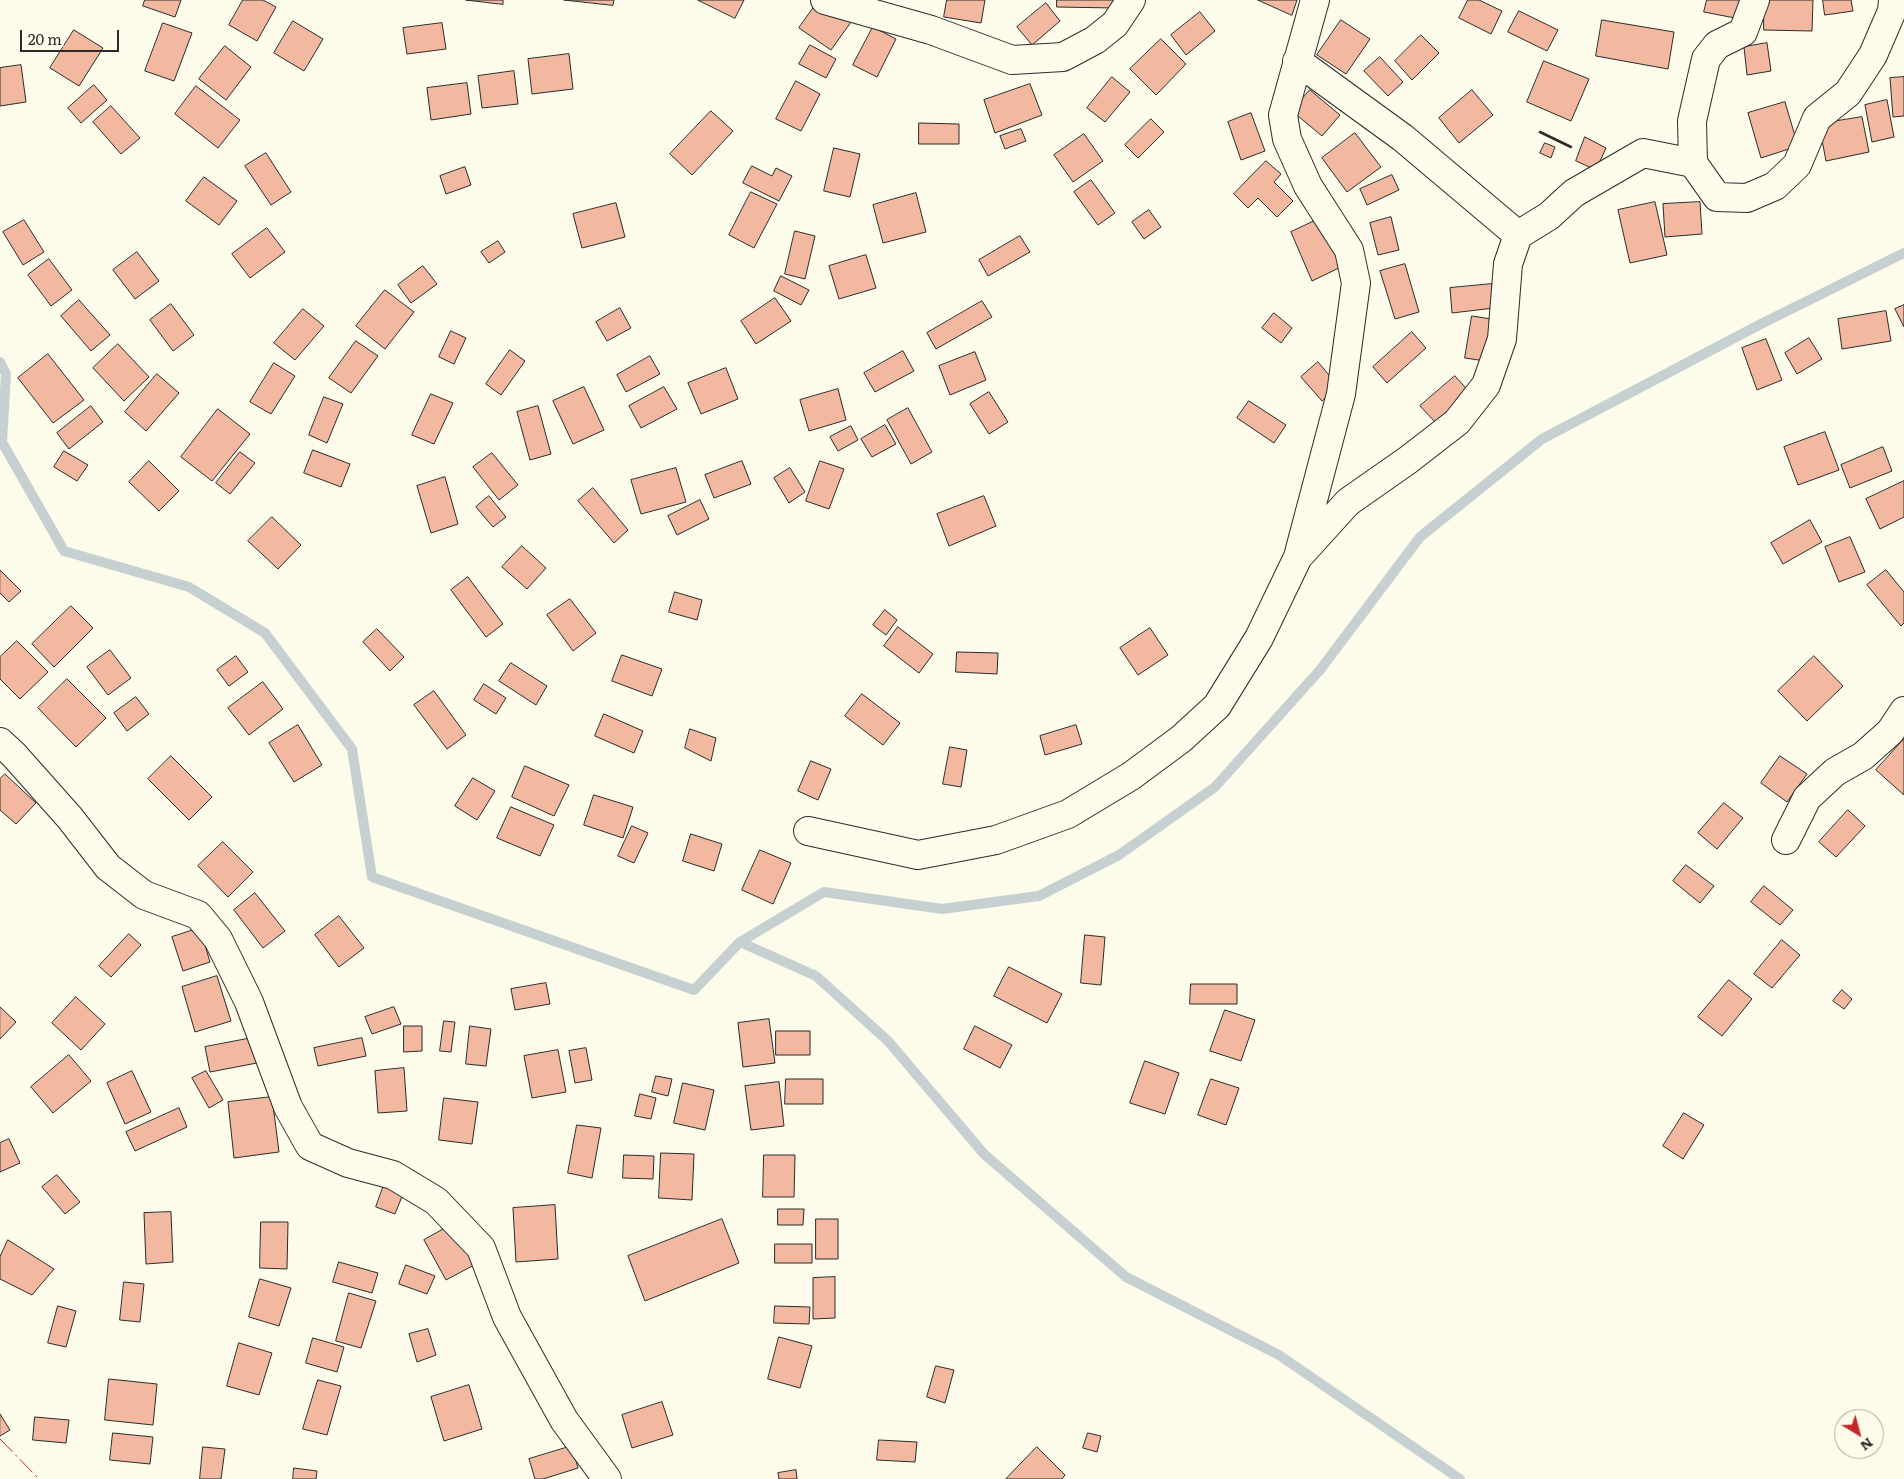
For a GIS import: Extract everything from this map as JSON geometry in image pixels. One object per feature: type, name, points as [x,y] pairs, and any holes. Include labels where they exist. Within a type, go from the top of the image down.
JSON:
[{"type":"street","points":[[825,0],[931,30],[1012,60],[1063,57],[1095,40],[1115,24],[1131,0]]},
{"type":"street","points":[[808,830],[918,855],[996,840],[1068,814],[1131,776],[1181,739],[1217,706],[1259,638],[1298,557],[1342,394],[1356,283],[1349,250],[1308,186],[1287,139],[1283,115],[1315,0]]},
{"type":"street","points":[[1755,0],[1743,32],[1717,45],[1706,58],[1692,121],[1693,163],[1717,197],[1747,198],[1775,186],[1797,165],[1817,118],[1848,93],[1873,55],[1892,11],[1892,0]]},
{"type":"street","points":[[1297,61],[1403,138],[1518,235]]},
{"type":"street","points":[[1298,557],[1348,502],[1408,460],[1457,422],[1486,385],[1502,339],[1508,264],[1518,235],[1549,216],[1574,193],[1643,153],[1693,163]]},
{"type":"street","points":[[1786,840],[1807,798],[1835,772],[1863,756],[1890,732],[1904,711]]},
{"type":"street","points":[[0,742],[58,804],[108,867],[144,895],[198,915],[218,938],[249,1002],[288,1106],[310,1146],[348,1163],[393,1175],[436,1201],[481,1248],[507,1317],[564,1420],[607,1479]]},
{"type":"building","points":[[145,0],[181,0],[175,17],[143,6]]},
{"type":"building","points":[[243,0],[263,0],[276,7],[257,41],[229,25]]},
{"type":"building","points":[[466,0],[503,0],[503,4]]},
{"type":"building","points":[[564,0],[614,0],[613,5]]},
{"type":"building","points":[[698,0],[744,0],[735,18]]},
{"type":"building","points":[[819,0],[851,22],[831,50],[799,28]]},
{"type":"building","points":[[947,0],[985,0],[981,23],[944,17]]},
{"type":"building","points":[[1057,0],[1115,0],[1115,8],[1057,7]]},
{"type":"building","points":[[1258,0],[1297,0],[1292,15]]},
{"type":"building","points":[[1468,0],[1479,0],[1502,11],[1491,34],[1459,18]]},
{"type":"building","points":[[1707,0],[1744,0],[1740,19],[1704,12]]},
{"type":"building","points":[[1764,0],[1813,0],[1812,31],[1764,30]]},
{"type":"building","points":[[1823,0],[1851,0],[1853,11],[1825,15]]},
{"type":"building","points":[[1046,3],[1060,21],[1032,45],[1017,27]]},
{"type":"building","points":[[1519,11],[1558,30],[1547,51],[1508,32]]},
{"type":"building","points":[[1200,12],[1215,31],[1186,55],[1171,35]]},
{"type":"building","points":[[1341,20],[1370,39],[1346,74],[1317,55]]},
{"type":"building","points":[[1602,20],[1674,32],[1668,69],[1596,56]]},
{"type":"building","points":[[293,21],[323,39],[304,71],[274,53]]},
{"type":"building","points":[[163,23],[192,33],[174,81],[145,71]]},
{"type":"building","points":[[442,23],[446,49],[407,54],[403,28]]},
{"type":"building","points":[[873,27],[896,39],[877,77],[853,65]]},
{"type":"building","points":[[74,30],[103,48],[79,86],[50,68]]},
{"type":"building","points":[[1421,35],[1439,53],[1412,80],[1395,61]]},
{"type":"building","points":[[1161,39],[1186,64],[1156,95],[1130,69]]},
{"type":"building","points":[[1767,43],[1771,71],[1747,75],[1744,47]]},
{"type":"building","points":[[810,45],[836,59],[826,78],[799,64]]},
{"type":"building","points":[[225,46],[251,67],[226,100],[199,79]]},
{"type":"building","points":[[569,54],[573,89],[532,94],[528,59]]},
{"type":"building","points":[[1380,57],[1403,82],[1388,96],[1364,71]]},
{"type":"building","points":[[1544,61],[1589,79],[1571,121],[1527,102]]},
{"type":"building","points":[[21,65],[26,102],[0,106],[0,68]]},
{"type":"building","points":[[514,71],[518,104],[482,108],[478,76]]},
{"type":"building","points":[[1112,77],[1130,92],[1105,122],[1087,108]]},
{"type":"building","points":[[1904,77],[1904,116],[1893,117],[1890,78]]},
{"type":"building","points":[[796,81],[820,94],[801,131],[776,119]]},
{"type":"building","points":[[467,83],[471,114],[431,120],[427,88]]},
{"type":"building","points":[[1030,84],[1042,115],[995,133],[984,100]]},
{"type":"building","points":[[94,85],[107,100],[81,123],[68,108]]},
{"type":"building","points":[[196,86],[240,120],[218,148],[175,114]]},
{"type":"building","points":[[1310,90],[1340,115],[1322,136],[1292,111]]},
{"type":"building","points":[[1472,90],[1493,115],[1459,143],[1439,118]]},
{"type":"building","points":[[1887,100],[1894,137],[1872,142],[1865,105]]},
{"type":"building","points":[[1785,102],[1798,146],[1761,158],[1748,113]]},
{"type":"building","points":[[111,106],[140,138],[121,154],[93,122]]},
{"type":"building","points":[[711,111],[733,131],[692,175],[670,154]]},
{"type":"building","points":[[1251,113],[1265,151],[1241,160],[1228,122]]},
{"type":"building","points":[[1862,117],[1869,152],[1826,161],[1819,124]]},
{"type":"building","points":[[1151,119],[1164,132],[1138,158],[1125,145]]},
{"type":"building","points":[[919,123],[959,124],[959,144],[919,144]]},
{"type":"building","points":[[1021,129],[1026,141],[1005,149],[1000,136]]},
{"type":"building","points":[[1355,133],[1381,167],[1347,192],[1322,158]]},
{"type":"building","points":[[1084,134],[1103,161],[1073,182],[1054,155]]},
{"type":"building","points":[[1585,137],[1606,148],[1596,170],[1576,161]]},
{"type":"building","points":[[1545,143],[1555,147],[1551,158],[1540,153]]},
{"type":"building","points":[[834,148],[860,154],[850,197],[824,191]]},
{"type":"building","points":[[266,153],[291,192],[271,205],[245,166]]},
{"type":"building","points":[[1266,161],[1281,174],[1274,182],[1293,201],[1277,217],[1258,198],[1248,208],[1234,194]]},
{"type":"building","points":[[752,166],[772,176],[776,168],[792,176],[779,201],[743,183]]},
{"type":"building","points":[[465,167],[471,185],[446,194],[440,176]]},
{"type":"building","points":[[1392,175],[1399,190],[1367,205],[1360,189]]},
{"type":"building","points":[[204,177],[237,201],[219,225],[186,201]]},
{"type":"building","points":[[1091,180],[1115,213],[1098,225],[1074,192]]},
{"type":"building","points":[[751,192],[777,204],[754,248],[729,235]]},
{"type":"building","points":[[916,193],[926,232],[883,243],[873,205]]},
{"type":"building","points":[[1655,202],[1667,255],[1630,263],[1618,210]]},
{"type":"building","points":[[1700,202],[1702,234],[1665,237],[1663,204]]},
{"type":"building","points":[[616,203],[625,237],[582,248],[573,214]]},
{"type":"building","points":[[1149,210],[1161,227],[1144,239],[1132,222]]},
{"type":"building","points":[[1323,217],[1345,265],[1312,281],[1291,232]]},
{"type":"building","points":[[1391,217],[1399,250],[1378,255],[1370,223]]},
{"type":"building","points":[[24,220],[44,252],[23,265],[3,232]]},
{"type":"building","points":[[267,228],[285,252],[250,278],[232,254]]},
{"type":"building","points":[[795,231],[815,236],[805,279],[785,274]]},
{"type":"building","points":[[1020,236],[1030,252],[988,276],[979,260]]},
{"type":"building","points":[[498,241],[505,252],[489,263],[481,252]]},
{"type":"building","points":[[137,252],[159,281],[135,299],[113,270]]},
{"type":"building","points":[[866,255],[876,288],[839,299],[829,266]]},
{"type":"building","points":[[49,259],[72,290],[51,306],[28,275]]},
{"type":"building","points":[[1405,264],[1419,312],[1395,319],[1380,271]]},
{"type":"building","points":[[423,266],[437,284],[411,303],[398,285]]},
{"type":"building","points":[[781,276],[809,290],[801,305],[774,291]]},
{"type":"building","points":[[1492,284],[1494,308],[1452,313],[1450,288]]},
{"type":"building","points":[[385,290],[414,312],[385,349],[356,326]]},
{"type":"building","points":[[775,298],[791,321],[756,344],[741,321]]},
{"type":"building","points":[[79,300],[110,335],[91,351],[61,316]]},
{"type":"building","points":[[982,301],[992,317],[936,349],[927,333]]},
{"type":"building","points":[[171,304],[194,335],[173,351],[150,320]]},
{"type":"building","points":[[1904,305],[1904,327],[1895,309]]},
{"type":"building","points":[[620,308],[631,328],[607,341],[596,322]]},
{"type":"building","points":[[303,309],[324,326],[295,360],[274,343]]},
{"type":"building","points":[[1886,311],[1891,341],[1842,349],[1838,319]]},
{"type":"building","points":[[1274,313],[1292,328],[1281,343],[1262,328]]},
{"type":"building","points":[[1472,316],[1498,320],[1492,362],[1465,358]]},
{"type":"building","points":[[451,331],[466,338],[454,364],[439,357]]},
{"type":"building","points":[[1412,332],[1426,348],[1387,383],[1373,367]]},
{"type":"building","points":[[1809,338],[1822,359],[1797,374],[1785,353]]},
{"type":"building","points":[[1766,339],[1782,380],[1757,390],[1742,348]]},
{"type":"building","points":[[356,341],[378,356],[351,393],[329,378]]},
{"type":"building","points":[[118,344],[149,377],[124,401],[93,368]]},
{"type":"building","points":[[510,350],[525,361],[501,395],[486,384]]},
{"type":"building","points":[[903,351],[914,371],[875,392],[864,373]]},
{"type":"building","points":[[975,352],[986,380],[950,395],[939,366]]},
{"type":"building","points":[[48,354],[84,400],[53,423],[18,378]]},
{"type":"building","points":[[650,356],[660,374],[626,392],[617,375]]},
{"type":"building","points":[[1318,362],[1339,387],[1322,401],[1301,377]]},
{"type":"building","points":[[274,363],[295,376],[271,414],[250,402]]},
{"type":"building","points":[[726,368],[738,399],[701,414],[688,383]]},
{"type":"building","points":[[157,374],[179,393],[146,431],[125,412]]},
{"type":"building","points":[[1455,376],[1472,395],[1438,425],[1420,406]]},
{"type":"building","points":[[584,387],[604,430],[573,444],[553,401]]},
{"type":"building","points":[[664,387],[677,409],[641,428],[629,406]]},
{"type":"building","points":[[838,389],[846,420],[809,431],[800,400]]},
{"type":"building","points":[[989,392],[1008,422],[989,434],[970,404]]},
{"type":"building","points":[[431,394],[453,403],[434,444],[412,435]]},
{"type":"building","points":[[324,397],[343,404],[327,443],[309,435]]},
{"type":"building","points":[[1249,401],[1286,425],[1274,443],[1237,418]]},
{"type":"building","points":[[91,406],[103,422],[69,449],[57,433]]},
{"type":"building","points":[[538,406],[551,454],[530,460],[517,412]]},
{"type":"building","points":[[908,408],[932,452],[911,464],[887,420]]},
{"type":"building","points":[[218,409],[250,434],[212,481],[181,457]]},
{"type":"building","points":[[885,425],[896,444],[872,457],[861,439]]},
{"type":"building","points":[[851,426],[858,440],[838,451],[830,437]]},
{"type":"building","points":[[1825,432],[1839,470],[1798,485],[1784,447]]},
{"type":"building","points":[[1883,447],[1892,471],[1850,488],[1841,465]]},
{"type":"building","points":[[313,450],[350,464],[341,487],[304,473]]},
{"type":"building","points":[[64,451],[88,465],[77,481],[54,467]]},
{"type":"building","points":[[240,452],[255,463],[230,494],[216,483]]},
{"type":"building","points":[[492,453],[518,485],[499,500],[473,467]]},
{"type":"building","points":[[149,461],[179,491],[159,511],[129,482]]},
{"type":"building","points":[[742,461],[751,484],[714,498],[705,475]]},
{"type":"building","points":[[820,461],[844,469],[829,509],[806,501]]},
{"type":"building","points":[[676,468],[686,502],[641,514],[631,480]]},
{"type":"building","points":[[790,468],[805,492],[789,503],[774,478]]},
{"type":"building","points":[[445,477],[458,524],[431,533],[417,486]]},
{"type":"building","points":[[1904,481],[1904,517],[1880,529],[1866,499]]},
{"type":"building","points":[[593,488],[628,530],[614,543],[578,501]]},
{"type":"building","points":[[489,496],[506,517],[493,527],[476,507]]},
{"type":"building","points":[[984,496],[996,526],[949,546],[937,514]]},
{"type":"building","points":[[700,500],[709,519],[677,535],[668,516]]},
{"type":"building","points":[[272,517],[301,545],[278,569],[248,541]]},
{"type":"building","points":[[1810,520],[1822,542],[1783,564],[1771,543]]},
{"type":"building","points":[[1850,537],[1865,572],[1839,582],[1825,547]]},
{"type":"building","points":[[522,546],[546,568],[527,589],[502,567]]},
{"type":"building","points":[[0,570],[21,591],[9,602],[0,593]]},
{"type":"building","points":[[1886,570],[1904,592],[1904,623],[1901,626],[1867,585]]},
{"type":"building","points":[[468,577],[503,624],[486,637],[451,590]]},
{"type":"building","points":[[675,592],[702,600],[697,620],[669,612]]},
{"type":"building","points":[[570,599],[596,633],[573,651],[547,615]]},
{"type":"building","points":[[71,606],[93,628],[54,667],[32,644]]},
{"type":"building","points":[[885,610],[897,620],[886,635],[873,625]]},
{"type":"building","points":[[898,627],[933,654],[919,673],[884,646]]},
{"type":"building","points":[[1150,628],[1168,655],[1138,675],[1120,648]]},
{"type":"building","points":[[377,629],[404,657],[390,671],[363,642]]},
{"type":"building","points":[[17,641],[48,672],[20,699],[0,679],[0,657]]},
{"type":"building","points":[[110,650],[131,678],[108,695],[87,667]]},
{"type":"building","points":[[957,652],[998,653],[997,674],[956,672]]},
{"type":"building","points":[[622,655],[662,669],[652,696],[612,681]]},
{"type":"building","points":[[236,656],[248,672],[229,686],[217,670]]},
{"type":"building","points":[[1814,656],[1843,686],[1807,721],[1778,691]]},
{"type":"building","points":[[511,663],[547,686],[536,705],[499,681]]},
{"type":"building","points":[[67,679],[106,718],[76,747],[38,708]]},
{"type":"building","points":[[263,682],[283,709],[249,735],[228,708]]},
{"type":"building","points":[[484,684],[506,698],[496,714],[474,700]]},
{"type":"building","points":[[434,691],[466,735],[447,749],[414,705]]},
{"type":"building","points":[[862,694],[900,723],[883,745],[845,716]]},
{"type":"building","points":[[136,697],[149,714],[127,731],[114,713]]},
{"type":"building","points":[[604,714],[643,731],[634,753],[595,736]]},
{"type":"building","points":[[298,725],[322,765],[294,782],[269,743]]},
{"type":"building","points":[[1076,725],[1082,744],[1045,755],[1040,736]]},
{"type":"building","points":[[690,729],[716,738],[711,761],[685,748]]},
{"type":"building","points":[[1904,739],[1904,795],[1876,770]]},
{"type":"building","points":[[950,747],[967,750],[961,787],[943,784]]},
{"type":"building","points":[[171,756],[212,797],[189,820],[148,779]]},
{"type":"building","points":[[1780,756],[1807,774],[1787,802],[1761,783]]},
{"type":"building","points":[[811,761],[831,769],[818,800],[798,791]]},
{"type":"building","points":[[525,766],[569,785],[554,816],[512,797]]},
{"type":"building","points":[[5,774],[36,803],[16,824],[0,810],[0,779]]},
{"type":"building","points":[[473,778],[495,791],[477,820],[455,806]]},
{"type":"building","points":[[594,795],[633,807],[623,838],[584,825]]},
{"type":"building","points":[[1724,803],[1743,818],[1717,849],[1698,833]]},
{"type":"building","points":[[511,807],[554,825],[540,856],[497,838]]},
{"type":"building","points":[[1848,810],[1865,826],[1836,857],[1819,842]]},
{"type":"building","points":[[632,826],[648,833],[634,863],[618,856]]},
{"type":"building","points":[[691,834],[722,844],[714,871],[683,861]]},
{"type":"building","points":[[223,842],[253,872],[228,897],[198,866]]},
{"type":"building","points":[[760,850],[791,863],[773,904],[742,890]]},
{"type":"building","points":[[1686,865],[1714,886],[1700,903],[1673,881]]},
{"type":"building","points":[[1764,886],[1793,910],[1780,925],[1751,902]]},
{"type":"building","points":[[255,893],[285,931],[263,948],[234,910]]},
{"type":"building","points":[[339,916],[364,948],[339,967],[315,935]]},
{"type":"building","points":[[200,928],[210,962],[183,971],[172,937]]},
{"type":"building","points":[[129,934],[141,945],[111,977],[99,966]]},
{"type":"building","points":[[1085,935],[1105,937],[1101,985],[1081,983]]},
{"type":"building","points":[[1782,940],[1800,955],[1772,988],[1754,974]]},
{"type":"building","points":[[1009,967],[1062,994],[1047,1023],[994,996]]},
{"type":"building","points":[[217,976],[231,1021],[195,1032],[182,987]]},
{"type":"building","points":[[1729,980],[1752,999],[1722,1036],[1698,1017]]},
{"type":"building","points":[[546,983],[550,1004],[515,1010],[511,989]]},
{"type":"building","points":[[1191,984],[1237,984],[1237,1004],[1190,1004]]},
{"type":"building","points":[[1842,990],[1852,999],[1844,1009],[1833,1001]]},
{"type":"building","points":[[76,997],[105,1024],[81,1050],[52,1023]]},
{"type":"building","points":[[0,1007],[16,1022],[0,1039]]},
{"type":"building","points":[[394,1007],[401,1024],[372,1034],[365,1017]]},
{"type":"building","points":[[1225,1010],[1255,1020],[1241,1061],[1210,1051]]},
{"type":"building","points":[[769,1019],[775,1063],[743,1067],[738,1023]]},
{"type":"building","points":[[444,1021],[455,1022],[451,1052],[440,1051]]},
{"type":"building","points":[[404,1026],[422,1026],[422,1051],[404,1052]]},
{"type":"building","points":[[470,1026],[491,1029],[486,1066],[466,1064]]},
{"type":"building","points":[[975,1026],[1012,1045],[1000,1068],[964,1049]]},
{"type":"building","points":[[776,1031],[810,1031],[810,1055],[776,1055]]},
{"type":"building","points":[[252,1038],[257,1063],[210,1072],[205,1047]]},
{"type":"building","points":[[362,1038],[366,1056],[318,1066],[314,1048]]},
{"type":"building","points":[[586,1048],[592,1080],[575,1083],[569,1051]]},
{"type":"building","points":[[558,1050],[566,1092],[532,1098],[524,1056]]},
{"type":"building","points":[[69,1055],[91,1081],[53,1113],[31,1087]]},
{"type":"building","points":[[1145,1061],[1179,1073],[1165,1114],[1130,1103]]},
{"type":"building","points":[[404,1068],[407,1111],[378,1113],[375,1071]]},
{"type":"building","points":[[132,1071],[151,1112],[125,1124],[107,1083]]},
{"type":"building","points":[[206,1071],[223,1100],[209,1108],[192,1078]]},
{"type":"building","points":[[656,1076],[672,1079],[668,1096],[652,1092]]},
{"type":"building","points":[[786,1079],[823,1079],[823,1104],[785,1104]]},
{"type":"building","points":[[1211,1079],[1239,1088],[1226,1125],[1198,1115]]},
{"type":"building","points":[[779,1082],[784,1126],[751,1130],[745,1086]]},
{"type":"building","points":[[683,1083],[714,1090],[705,1130],[674,1123]]},
{"type":"building","points":[[640,1094],[656,1098],[651,1119],[635,1116]]},
{"type":"building","points":[[272,1097],[279,1152],[234,1158],[228,1102]]},
{"type":"building","points":[[444,1098],[478,1102],[472,1144],[439,1140]]},
{"type":"building","points":[[179,1108],[187,1127],[135,1151],[126,1132]]},
{"type":"building","points":[[1684,1113],[1704,1125],[1683,1159],[1663,1146]]},
{"type":"building","points":[[577,1125],[601,1128],[592,1178],[568,1173]]},
{"type":"building","points":[[9,1139],[20,1163],[0,1172],[0,1143]]},
{"type":"building","points":[[661,1153],[694,1154],[692,1200],[659,1198]]},
{"type":"building","points":[[624,1155],[654,1156],[653,1179],[623,1178]]},
{"type":"building","points":[[764,1155],[795,1155],[794,1197],[763,1197]]},
{"type":"building","points":[[57,1175],[80,1202],[65,1214],[42,1187]]},
{"type":"building","points":[[385,1182],[405,1189],[395,1214],[376,1207]]},
{"type":"building","points":[[555,1205],[558,1259],[516,1262],[513,1208]]},
{"type":"building","points":[[778,1209],[804,1209],[803,1225],[778,1225]]},
{"type":"building","points":[[171,1212],[173,1262],[146,1264],[144,1213]]},
{"type":"building","points":[[722,1219],[739,1263],[645,1301],[628,1256]]},
{"type":"building","points":[[816,1219],[838,1219],[838,1259],[816,1259]]},
{"type":"building","points":[[261,1222],[288,1222],[287,1269],[260,1268]]},
{"type":"building","points":[[453,1224],[476,1264],[446,1280],[424,1240]]},
{"type":"building","points":[[8,1240],[54,1269],[32,1295],[0,1279],[0,1257]]},
{"type":"building","points":[[775,1244],[812,1244],[812,1263],[775,1263]]},
{"type":"building","points":[[339,1262],[378,1273],[372,1293],[333,1282]]},
{"type":"building","points":[[406,1265],[435,1276],[427,1294],[399,1284]]},
{"type":"building","points":[[835,1277],[835,1318],[813,1319],[813,1278]]},
{"type":"building","points":[[260,1279],[291,1288],[279,1326],[249,1317]]},
{"type":"building","points":[[124,1282],[144,1284],[140,1322],[120,1320]]},
{"type":"building","points":[[349,1293],[376,1301],[361,1348],[336,1341]]},
{"type":"building","points":[[58,1306],[76,1311],[66,1347],[48,1343]]},
{"type":"building","points":[[775,1306],[810,1307],[809,1324],[774,1323]]},
{"type":"building","points":[[428,1329],[436,1355],[417,1362],[409,1334]]},
{"type":"building","points":[[779,1337],[812,1346],[800,1388],[768,1379]]},
{"type":"building","points":[[313,1338],[344,1347],[337,1372],[306,1363]]},
{"type":"building","points":[[239,1343],[272,1353],[259,1395],[227,1386]]},
{"type":"building","points":[[936,1366],[954,1370],[945,1403],[927,1397]]},
{"type":"building","points":[[109,1379],[157,1384],[153,1425],[105,1420]]},
{"type":"building","points":[[318,1380],[341,1386],[327,1435],[303,1429]]},
{"type":"building","points":[[469,1385],[482,1429],[444,1441],[431,1397]]},
{"type":"building","points":[[662,1402],[673,1435],[632,1448],[622,1415]]},
{"type":"building","points":[[0,1414],[10,1430],[0,1436]]},
{"type":"building","points":[[35,1417],[69,1420],[66,1443],[33,1440]]},
{"type":"building","points":[[113,1433],[153,1437],[150,1464],[110,1460]]},
{"type":"building","points":[[1088,1433],[1101,1436],[1097,1452],[1083,1448]]},
{"type":"building","points":[[879,1440],[917,1442],[915,1462],[877,1460]]},
{"type":"building","points":[[572,1446],[578,1468],[543,1479],[535,1479],[529,1459]]},
{"type":"building","points":[[203,1447],[225,1449],[221,1479],[200,1479]]},
{"type":"building","points":[[1037,1447],[1065,1475],[1062,1479],[1006,1479]]},
{"type":"building","points":[[294,1468],[317,1471],[316,1479],[293,1479]]},
{"type":"building","points":[[796,1470],[797,1479],[779,1479],[778,1473]]},
{"type":"waterway","points":[[0,362],[6,374],[2,442],[64,551],[189,587],[265,633],[352,749],[372,877],[694,990],[740,942],[824,892],[942,909],[1039,896],[1119,855],[1215,787],[1320,670],[1420,537],[1542,439],[1759,325],[1904,253]]},
{"type":"waterway","points":[[740,942],[816,976],[888,1041],[984,1154],[1126,1277],[1279,1355],[1460,1479]]},
{"type":"wall","points":[[1540,132],[1571,147]]},
{"type":"power","points":[[0,1439],[39,1479]]}]
